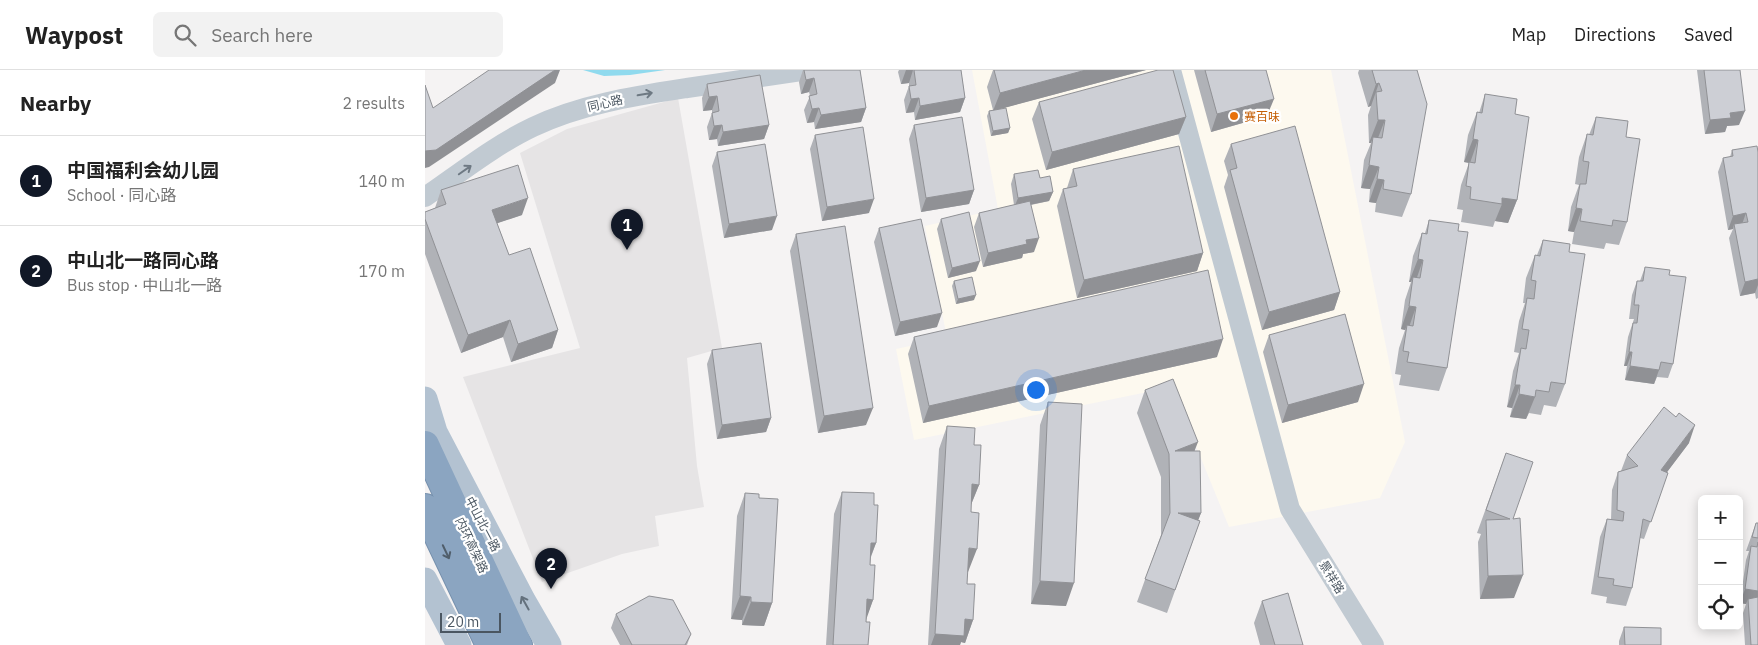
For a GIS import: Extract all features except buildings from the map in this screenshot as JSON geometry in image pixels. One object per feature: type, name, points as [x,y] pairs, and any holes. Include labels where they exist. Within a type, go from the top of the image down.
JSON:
[{"type":"highway","name":"内环高架路","points":[[425,445],[518,645]]},
{"type":"highway","points":[[425,508],[490,645]]},
{"type":"main road","name":"中山北一路","points":[[425,399],[435,432],[523,600],[549,645]]},
{"type":"main road","points":[[425,580],[459,645]]},
{"type":"street","name":"同心路","points":[[425,197],[495,148],[533,127],[587,107],[641,95],[808,70]]},
{"type":"street","name":"景祥路","points":[[1171,70],[1289,509],[1374,645]]},
{"type":"shaded area","points":[[972,70],[1331,70],[1405,442],[1380,498],[1229,527],[1172,387],[914,440],[896,349],[947,338],[925,226],[998,209]]},
{"type":"shaded area","points":[[678,98],[722,348],[687,358],[697,466],[704,507],[655,516],[659,546],[622,554],[542,582],[463,377],[580,348],[520,153],[567,129]]},
{"type":"water","points":[[583,70],[665,70],[630,75],[604,76]]},
{"type":"place","name":"赛百味","points":[[1234,116]]},
{"type":"place","name":"中国福利会幼儿园","points":[[627,250]]},
{"type":"place","name":"中山北一路同心路","points":[[551,589]]}]
